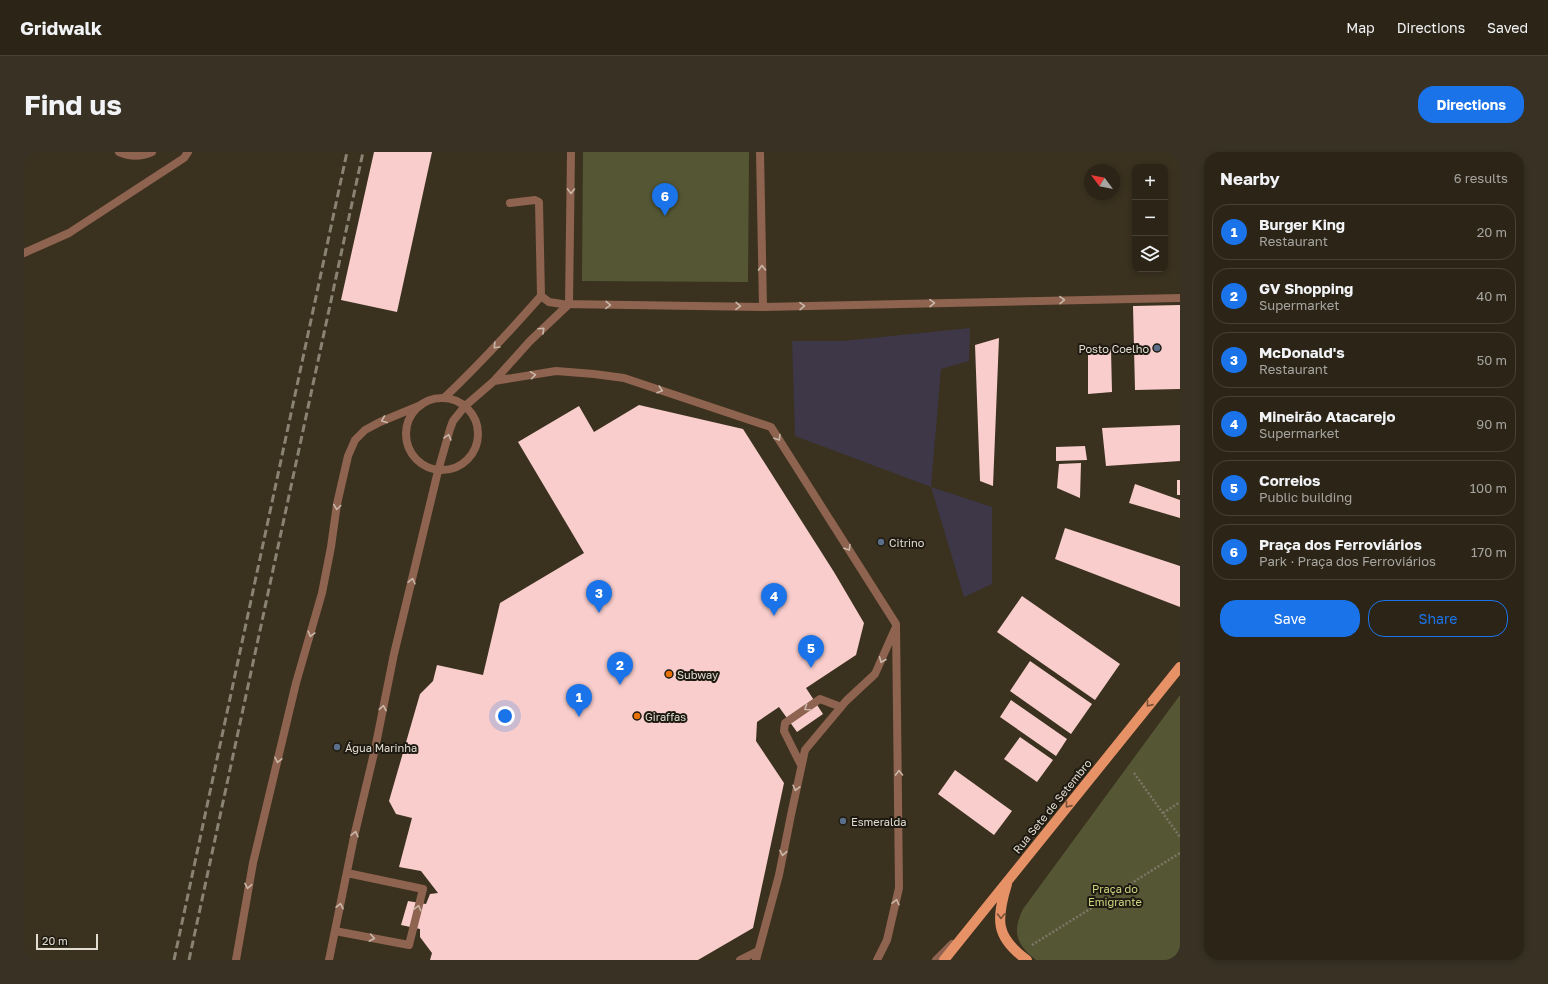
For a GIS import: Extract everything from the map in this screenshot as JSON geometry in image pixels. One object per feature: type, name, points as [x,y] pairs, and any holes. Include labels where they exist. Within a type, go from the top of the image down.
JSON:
[{"type":"main road","name":"Rua Sete de Setembro","points":[[944,960],[1178,670]]},
{"type":"main road","points":[[1009,879],[1002,902],[1000,916],[1003,935],[1006,941],[1027,960]]},
{"type":"street","points":[[123,153],[137,156],[152,152]]},
{"type":"street","points":[[24,253],[69,233],[184,158],[188,152]]},
{"type":"street","points":[[329,960],[394,654],[438,471],[453,421],[465,406],[494,381],[530,341],[569,304],[571,152]]},
{"type":"street","points":[[760,152],[763,307]]},
{"type":"street","points":[[444,398],[466,378],[506,336],[541,296],[539,202],[535,200],[510,203]]},
{"type":"street","points":[[541,296],[549,302],[569,304],[763,307],[1180,298]]},
{"type":"street","points":[[494,381],[556,371],[624,378],[771,427],[896,624],[899,888],[887,940],[877,960]]},
{"type":"street","points":[[236,960],[253,863],[296,683],[322,593],[332,547],[337,504],[348,456],[355,440],[365,430],[380,422],[432,400],[444,398],[455,400],[465,406],[472,413],[477,422],[478,433],[476,448],[467,461],[458,467],[448,470],[438,471],[426,467],[416,460],[409,450],[406,438],[407,426],[412,414],[421,405]]},
{"type":"street","points":[[756,960],[780,875],[790,815],[805,750],[853,694],[875,674],[896,624]]},
{"type":"street","points":[[802,766],[784,731],[785,723],[820,699],[841,708]]},
{"type":"street","points":[[335,931],[409,945],[423,889],[347,873]]},
{"type":"street","points":[[936,960],[975,920]]},
{"type":"street","points":[[740,960],[758,951]]},
{"type":"path","points":[[1134,773],[1180,837]]},
{"type":"path","points":[[1163,813],[1180,802]]},
{"type":"path","points":[[1032,945],[1180,853]]},
{"type":"shaded area","points":[[970,328],[969,361],[941,369],[931,487],[795,436],[792,341],[842,341]]},
{"type":"shaded area","points":[[931,487],[992,507],[992,584],[964,597]]},
{"type":"green space","points":[[583,152],[749,152],[748,282],[582,281]]},
{"type":"green space","name":"Praça do Emigrante","points":[[1180,695],[1180,960],[1036,960],[1024,949],[1018,937],[1018,924],[1023,909]]},
{"type":"building","points":[[374,152],[432,152],[397,312],[341,300]]},
{"type":"building","name":"Posto Coelho","points":[[1180,305],[1180,389],[1135,390],[1133,306]]},
{"type":"building","points":[[999,338],[993,486],[980,481],[975,345]]},
{"type":"building","points":[[1111,349],[1112,392],[1088,394],[1088,351]]},
{"type":"building","points":[[639,405],[743,429],[834,572],[864,623],[856,655],[806,688],[823,714],[797,732],[779,707],[757,722],[756,741],[784,783],[753,928],[698,960],[430,960],[432,953],[420,937],[420,929],[401,925],[408,901],[426,904],[430,894],[438,893],[421,871],[399,867],[412,818],[396,814],[389,801],[420,694],[433,681],[437,665],[483,675],[500,603],[584,553],[518,442],[579,406],[594,432]]},
{"type":"building","points":[[1180,425],[1180,461],[1106,466],[1102,428]]},
{"type":"building","points":[[1085,446],[1087,460],[1056,461],[1056,447]]},
{"type":"building","points":[[1081,463],[1080,498],[1057,488],[1059,464]]},
{"type":"building","points":[[1177,480],[1180,480],[1180,495],[1177,495]]},
{"type":"building","points":[[1135,484],[1180,500],[1180,518],[1129,503]]},
{"type":"building","points":[[1065,528],[1180,566],[1180,607],[1055,559]]},
{"type":"building","points":[[1022,596],[1120,664],[1095,700],[997,632]]},
{"type":"building","points":[[1030,661],[1092,704],[1071,734],[1010,691]]},
{"type":"building","points":[[1011,700],[1067,739],[1056,756],[1000,717]]},
{"type":"building","points":[[1020,737],[1053,760],[1037,782],[1004,759]]},
{"type":"building","points":[[955,770],[1012,811],[994,835],[938,794]]},
{"type":"railway","points":[[174,960],[347,152]]},
{"type":"railway","points":[[189,960],[363,152]]},
{"type":"place","name":"Praça dos Ferroviários","points":[[665,216]]},
{"type":"place","name":"Posto Coelho","points":[[1157,348]]},
{"type":"place","name":"Citrino","points":[[881,542]]},
{"type":"place","name":"McDonald's","points":[[599,613]]},
{"type":"place","name":"Mineirão Atacarejo","points":[[774,616]]},
{"type":"place","name":"Correios","points":[[811,668]]},
{"type":"place","name":"Subway","points":[[669,674]]},
{"type":"place","name":"GV Shopping","points":[[620,685]]},
{"type":"place","name":"Giraffas","points":[[637,716]]},
{"type":"place","name":"Burger King","points":[[579,717]]},
{"type":"place","name":"Água Marinha","points":[[337,747]]},
{"type":"place","name":"Esmeralda","points":[[843,821]]}]
